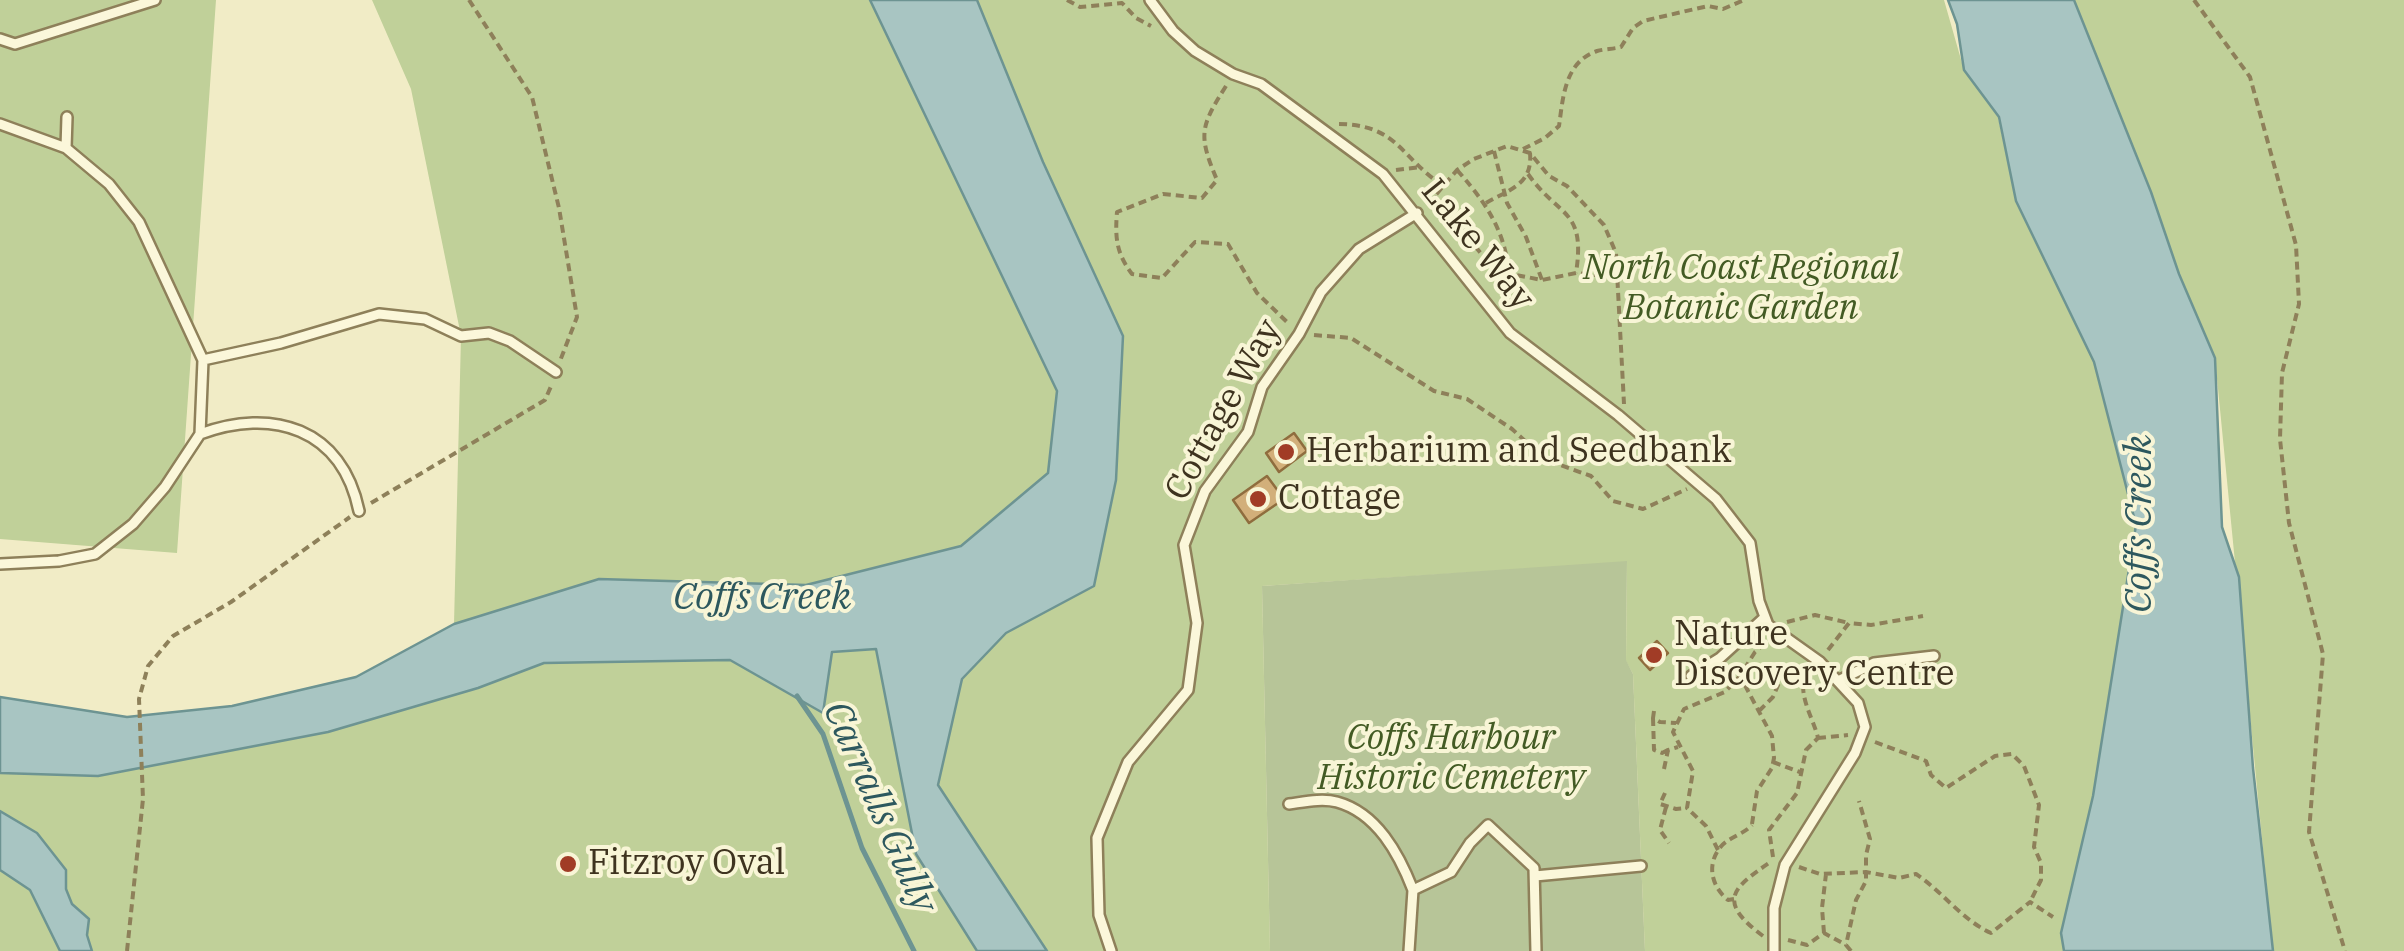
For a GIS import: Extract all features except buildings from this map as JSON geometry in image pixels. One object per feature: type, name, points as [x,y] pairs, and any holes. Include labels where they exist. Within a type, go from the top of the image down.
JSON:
[{"type":"lane","points":[[0,39],[15,44],[155,0]]},
{"type":"lane","name":"Lake Way","points":[[1150,0],[1184,41],[1233,74],[1261,84],[1368,161],[1417,213],[1510,332],[1690,475],[1696,485],[1724,507],[1750,543],[1764,618]]},
{"type":"lane","points":[[66,148],[67,116]]},
{"type":"lane","points":[[0,124],[66,148],[109,184],[139,222],[203,360],[200,434],[165,487],[133,524],[95,554],[59,561],[0,564]]},
{"type":"lane","name":"Cottage Way","points":[[1111,951],[1099,915],[1097,838],[1128,762],[1188,690],[1197,623],[1184,545],[1205,491],[1248,432],[1262,387],[1322,292],[1360,249],[1417,213]]},
{"type":"lane","points":[[203,360],[281,343],[379,314],[425,319],[461,336],[489,332],[510,341],[556,372]]},
{"type":"lane","points":[[200,434],[224,425],[255,422],[300,429],[326,448],[347,476],[358,510]]},
{"type":"lane","points":[[1691,676],[1720,658],[1764,618],[1840,680],[1858,702],[1865,723],[1855,753],[1786,862],[1774,908],[1774,951]]},
{"type":"lane","points":[[1840,680],[1874,663],[1934,656]]},
{"type":"lane","points":[[1289,804],[1336,802],[1362,814],[1385,835],[1413,890],[1410,951]]},
{"type":"lane","points":[[1413,890],[1451,872],[1470,843],[1488,825],[1534,868],[1536,951]]},
{"type":"lane","points":[[1535,876],[1642,866]]},
{"type":"path","points":[[127,951],[143,799],[139,700],[148,666],[173,636],[232,602],[358,510],[545,400],[577,317],[560,208],[532,97],[470,0]]},
{"type":"path","points":[[1067,0],[1080,7],[1090,2],[1121,1],[1136,18],[1158,28]]},
{"type":"path","points":[[1523,149],[1559,126],[1566,81],[1595,52],[1621,47],[1633,28],[1644,21],[1708,6],[1722,8],[1744,0]]},
{"type":"path","points":[[2194,0],[2250,77],[2296,244],[2300,304],[2282,374],[2280,440],[2289,523],[2323,654],[2309,832],[2346,951]]},
{"type":"path","points":[[1233,74],[1208,114],[1202,144],[1217,180],[1202,198],[1163,194],[1116,212],[1119,258],[1132,274],[1162,278],[1196,242],[1228,244],[1257,293],[1299,334],[1351,338],[1434,391],[1466,398],[1512,429],[1546,460],[1591,476],[1613,501],[1643,509],[1696,485]]},
{"type":"path","points":[[1335,124],[1359,124],[1386,133],[1442,186]]},
{"type":"path","points":[[1417,213],[1457,170],[1474,158],[1506,146],[1530,153],[1549,176],[1566,186],[1604,225],[1616,253],[1625,422]]},
{"type":"path","points":[[1494,151],[1504,192],[1542,280]]},
{"type":"path","points":[[1486,204],[1520,186],[1528,174],[1530,153]]},
{"type":"path","points":[[1457,170],[1486,204],[1507,248],[1510,332]]},
{"type":"path","points":[[1528,174],[1540,192],[1574,220],[1580,246],[1576,273]]},
{"type":"path","points":[[1434,196],[1483,256],[1510,274],[1542,280],[1576,273],[1618,276]]},
{"type":"path","points":[[1687,808],[1693,771],[1674,736],[1676,723],[1684,709],[1725,692],[1755,652],[1790,621],[1809,615],[1871,626],[1922,616]]},
{"type":"path","points":[[1818,738],[1803,693],[1805,674],[1820,662],[1849,623]]},
{"type":"path","points":[[1760,711],[1782,676],[1790,672],[1805,674]]},
{"type":"path","points":[[1734,899],[1728,900],[1714,885],[1718,850],[1752,824],[1757,790],[1773,762],[1772,736],[1740,676]]},
{"type":"path","points":[[1917,686],[1925,682]]},
{"type":"path","points":[[1654,711],[1654,750],[1678,747]]},
{"type":"path","points":[[1653,718],[1676,723]]},
{"type":"path","points":[[1774,859],[1769,830],[1797,793],[1806,750],[1818,738],[1842,734],[1862,737]]},
{"type":"path","points":[[1774,859],[1808,872],[1826,874],[1866,872],[1899,878],[1916,874],[1992,934],[2030,902],[2041,880],[2041,864],[2034,848],[2039,805],[2024,766],[2012,754],[2001,754],[1946,788],[1931,776],[1926,761],[1876,742]]},
{"type":"path","points":[[1664,769],[1668,750]]},
{"type":"path","points":[[1773,762],[1800,772]]},
{"type":"path","points":[[1666,792],[1660,804],[1687,808],[1706,826],[1718,850]]},
{"type":"path","points":[[1846,944],[1866,872],[1870,831],[1859,801]]},
{"type":"path","points":[[1666,807],[1660,830],[1669,844]]},
{"type":"path","points":[[1752,824],[1769,830]]},
{"type":"path","points":[[1762,936],[1737,910],[1734,899],[1738,886],[1774,859]]},
{"type":"path","points":[[1824,933],[1826,874]]},
{"type":"path","points":[[2030,902],[2053,917]]},
{"type":"path","points":[[1824,933],[1846,944],[1851,951]]},
{"type":"path","points":[[1781,938],[1806,944],[1824,933]]},
{"type":"green space","points":[[0,0],[216,0],[177,553],[0,539]]},
{"type":"green space","points":[[372,0],[870,0],[1057,392],[1049,473],[961,546],[806,585],[599,579],[454,624],[461,336],[411,89]]},
{"type":"green space","name":"North Coast Regional Botanic Garden","points":[[977,0],[1944,0],[1964,70],[1998,117],[2016,201],[2094,362],[2136,525],[2093,796],[2061,933],[2064,951],[1645,951],[1633,674],[1626,661],[1627,562],[1262,586],[1270,951],[1046,951],[938,785],[962,680],[1006,633],[1094,586],[1116,480],[1123,336],[1043,162]]},
{"type":"green space","points":[[2074,0],[2404,0],[2404,951],[2273,951],[2215,358]]},
{"type":"green space","name":"Coffs Harbour Historic Cemetery","points":[[1627,561],[1626,660],[1633,674],[1645,951],[1270,951],[1262,586]]},
{"type":"green space","points":[[877,649],[916,854],[977,951],[92,951],[81,915],[37,833],[0,811],[0,773],[98,776],[328,732],[478,688],[544,663],[730,660],[822,713],[832,652]]},
{"type":"green space","points":[[0,870],[30,890],[60,951],[0,951]]},
{"type":"water","name":"Coffs Creek","points":[[870,0],[977,0],[1043,162],[1123,336],[1116,480],[1094,586],[1006,633],[962,679],[938,785],[1047,951],[977,951],[916,854],[876,649],[832,652],[823,713],[730,660],[544,663],[478,688],[328,732],[98,776],[0,773],[0,697],[127,717],[232,706],[356,677],[454,624],[599,579],[806,585],[961,546],[1048,473],[1057,391]]},
{"type":"water","name":"Coffs Creek","points":[[1948,0],[2074,0],[2215,358],[2222,527],[2239,577],[2253,768],[2273,951],[2064,951],[2061,933],[2093,796],[2136,525],[2094,362],[2016,201],[1999,117],[1964,70],[1957,24]]},
{"type":"water","points":[[0,811],[37,833],[66,870],[66,889],[72,904],[89,919],[87,935],[92,951],[60,951],[30,890],[0,870]]},
{"type":"waterway","name":"Carralls Gully","points":[[797,696],[823,734],[862,848],[914,951]]},
{"type":"place","name":"Herbarium and Seedbank","points":[[1286,452]]},
{"type":"place","name":"Cottage","points":[[1258,499]]},
{"type":"place","name":"Nature Discovery Centre","points":[[1654,655]]},
{"type":"place","name":"Fitzroy Oval","points":[[568,864]]}]
